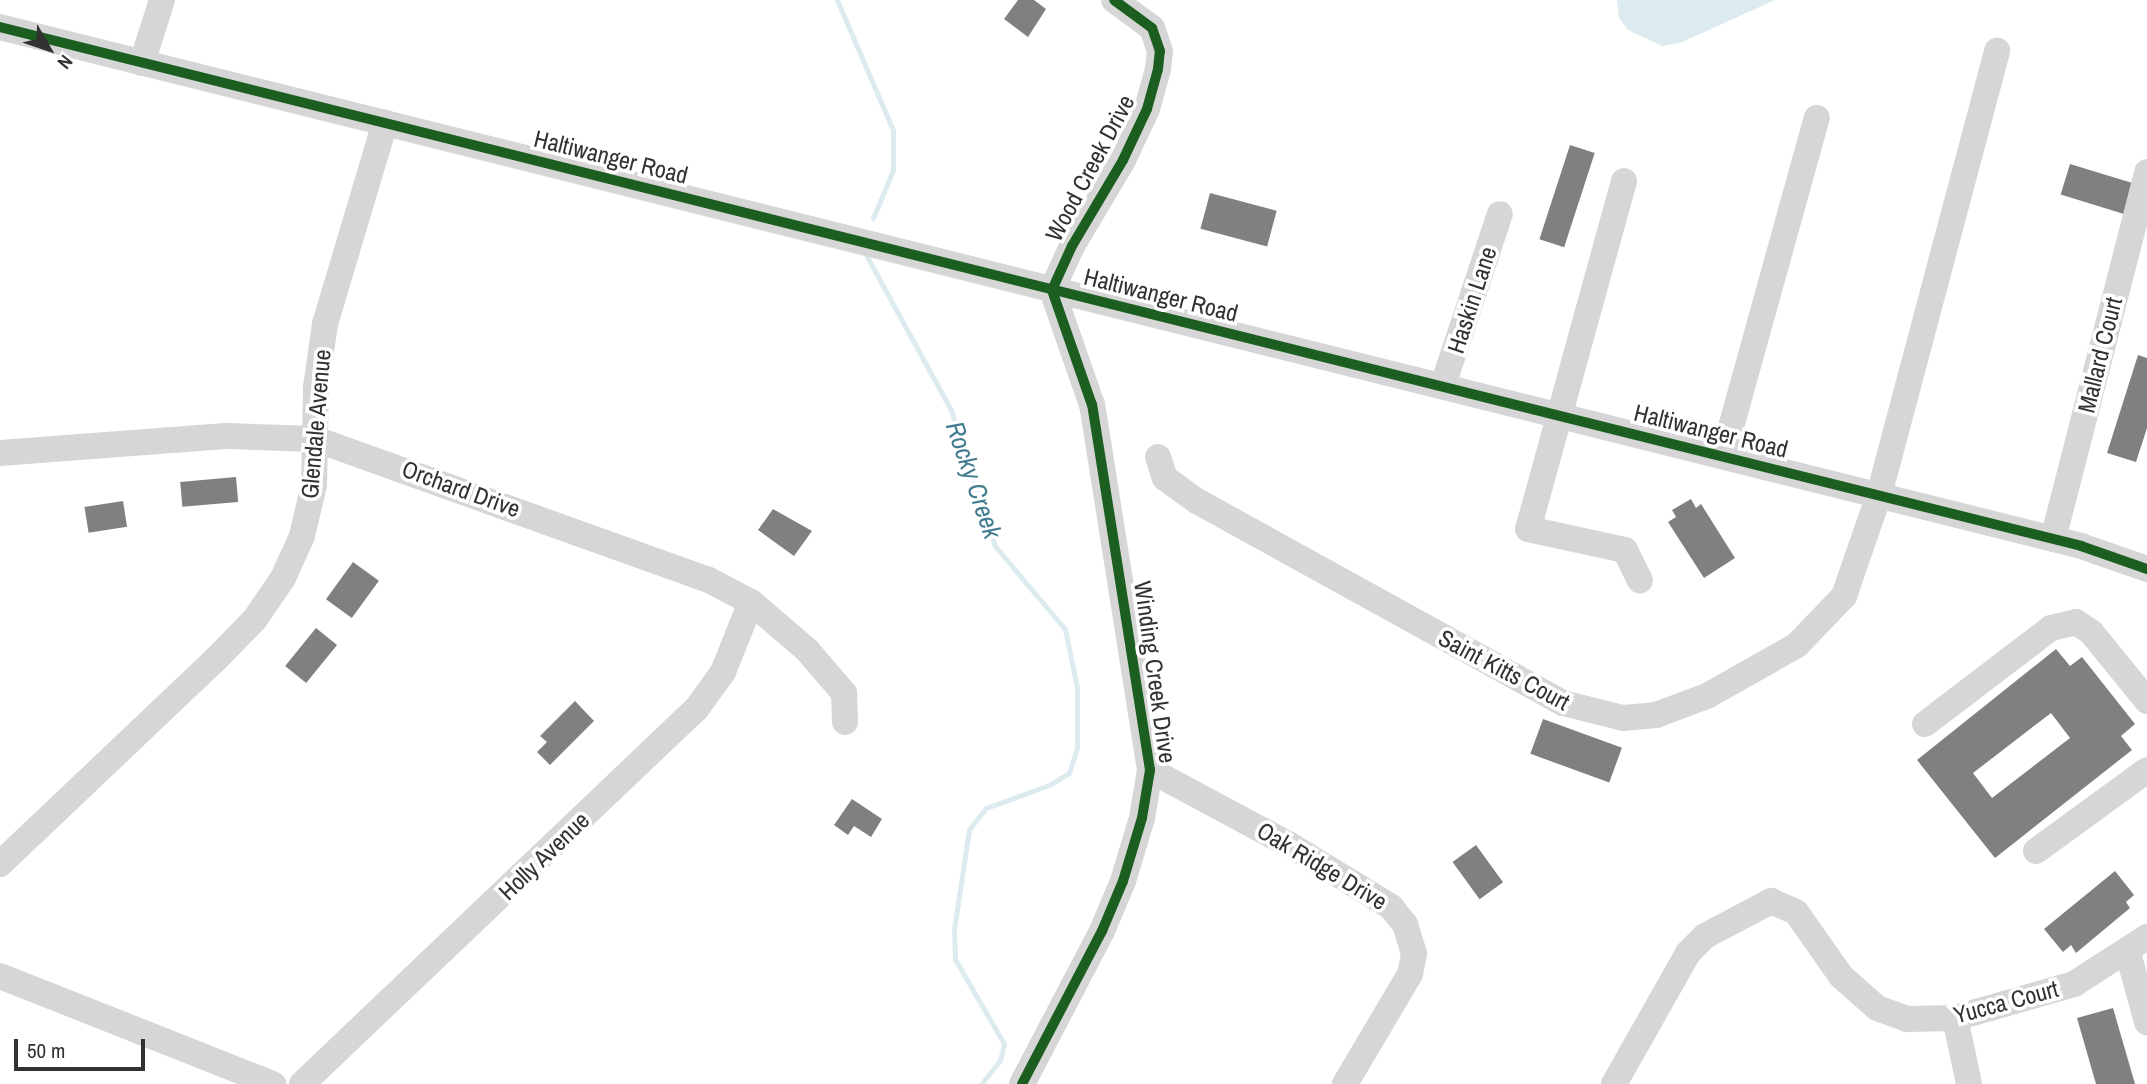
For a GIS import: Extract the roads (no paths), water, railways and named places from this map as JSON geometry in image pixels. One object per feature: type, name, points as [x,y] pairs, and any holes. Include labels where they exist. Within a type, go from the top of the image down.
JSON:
[{"type":"street","points":[[142,63],[162,0]]},
{"type":"street","name":"Wood Creek Drive","points":[[1052,290],[1072,246],[1123,160],[1147,109],[1158,69],[1160,51],[1152,28],[1114,0]]},
{"type":"street","name":"Haltiwanger Road","points":[[0,27],[1879,495],[2053,539],[2147,569]]},
{"type":"street","name":"Saint Kitts Court","points":[[1158,457],[1165,478],[1197,501],[1563,704],[1623,718],[1656,715],[1707,696],[1775,659],[1816,629],[1844,596],[1879,495],[1997,50]]},
{"type":"street","points":[[1723,456],[1816,118]]},
{"type":"street","name":"Glendale Avenue","points":[[0,864],[218,658],[270,600],[293,559],[308,516],[315,439],[316,387],[325,324],[385,123]]},
{"type":"street","name":"Mallard Court","points":[[2053,539],[2147,172]]},
{"type":"street","points":[[1624,181],[1557,414],[1528,529],[1625,550],[1640,581]]},
{"type":"street","name":"Haskin Lane","points":[[1443,386],[1500,214]]},
{"type":"street","name":"Winding Creek Drive","points":[[1022,1084],[1102,931],[1123,881],[1142,818],[1150,770],[1091,405],[1052,290]]},
{"type":"street","name":"Orchard Drive","points":[[0,453],[170,439],[315,439],[638,551],[707,579],[751,602],[807,650],[844,693],[845,722]]},
{"type":"street","name":"Holly Avenue","points":[[302,1084],[697,708],[723,672],[751,602]]},
{"type":"street","points":[[1925,724],[2051,628],[2076,622],[2091,632],[2147,701]]},
{"type":"street","name":"Oak Ridge Drive","points":[[1150,770],[1301,852],[1391,907],[1405,924],[1414,954],[1410,974],[1345,1084]]},
{"type":"street","points":[[2036,851],[2147,770]]},
{"type":"street","name":"Yucca Court","points":[[1614,1084],[1688,954],[1705,936],[1771,901],[1796,912],[1841,976],[1877,1008],[1908,1019],[1955,1018],[2074,984],[2138,945]]},
{"type":"street","points":[[2138,945],[2147,1023]]},
{"type":"street","points":[[0,976],[272,1084]]},
{"type":"street","points":[[1955,1018],[1969,1084]]},
{"type":"waterway","name":"Rocky Creek","points":[[837,0],[893,130],[893,170],[873,218]]},
{"type":"waterway","name":"Rocky Creek","points":[[865,253],[951,410],[995,546],[1065,629],[1077,688],[1077,748],[1069,773],[1049,785],[986,808],[969,830],[954,929],[955,959],[1004,1044],[1000,1060],[981,1084]]}]
